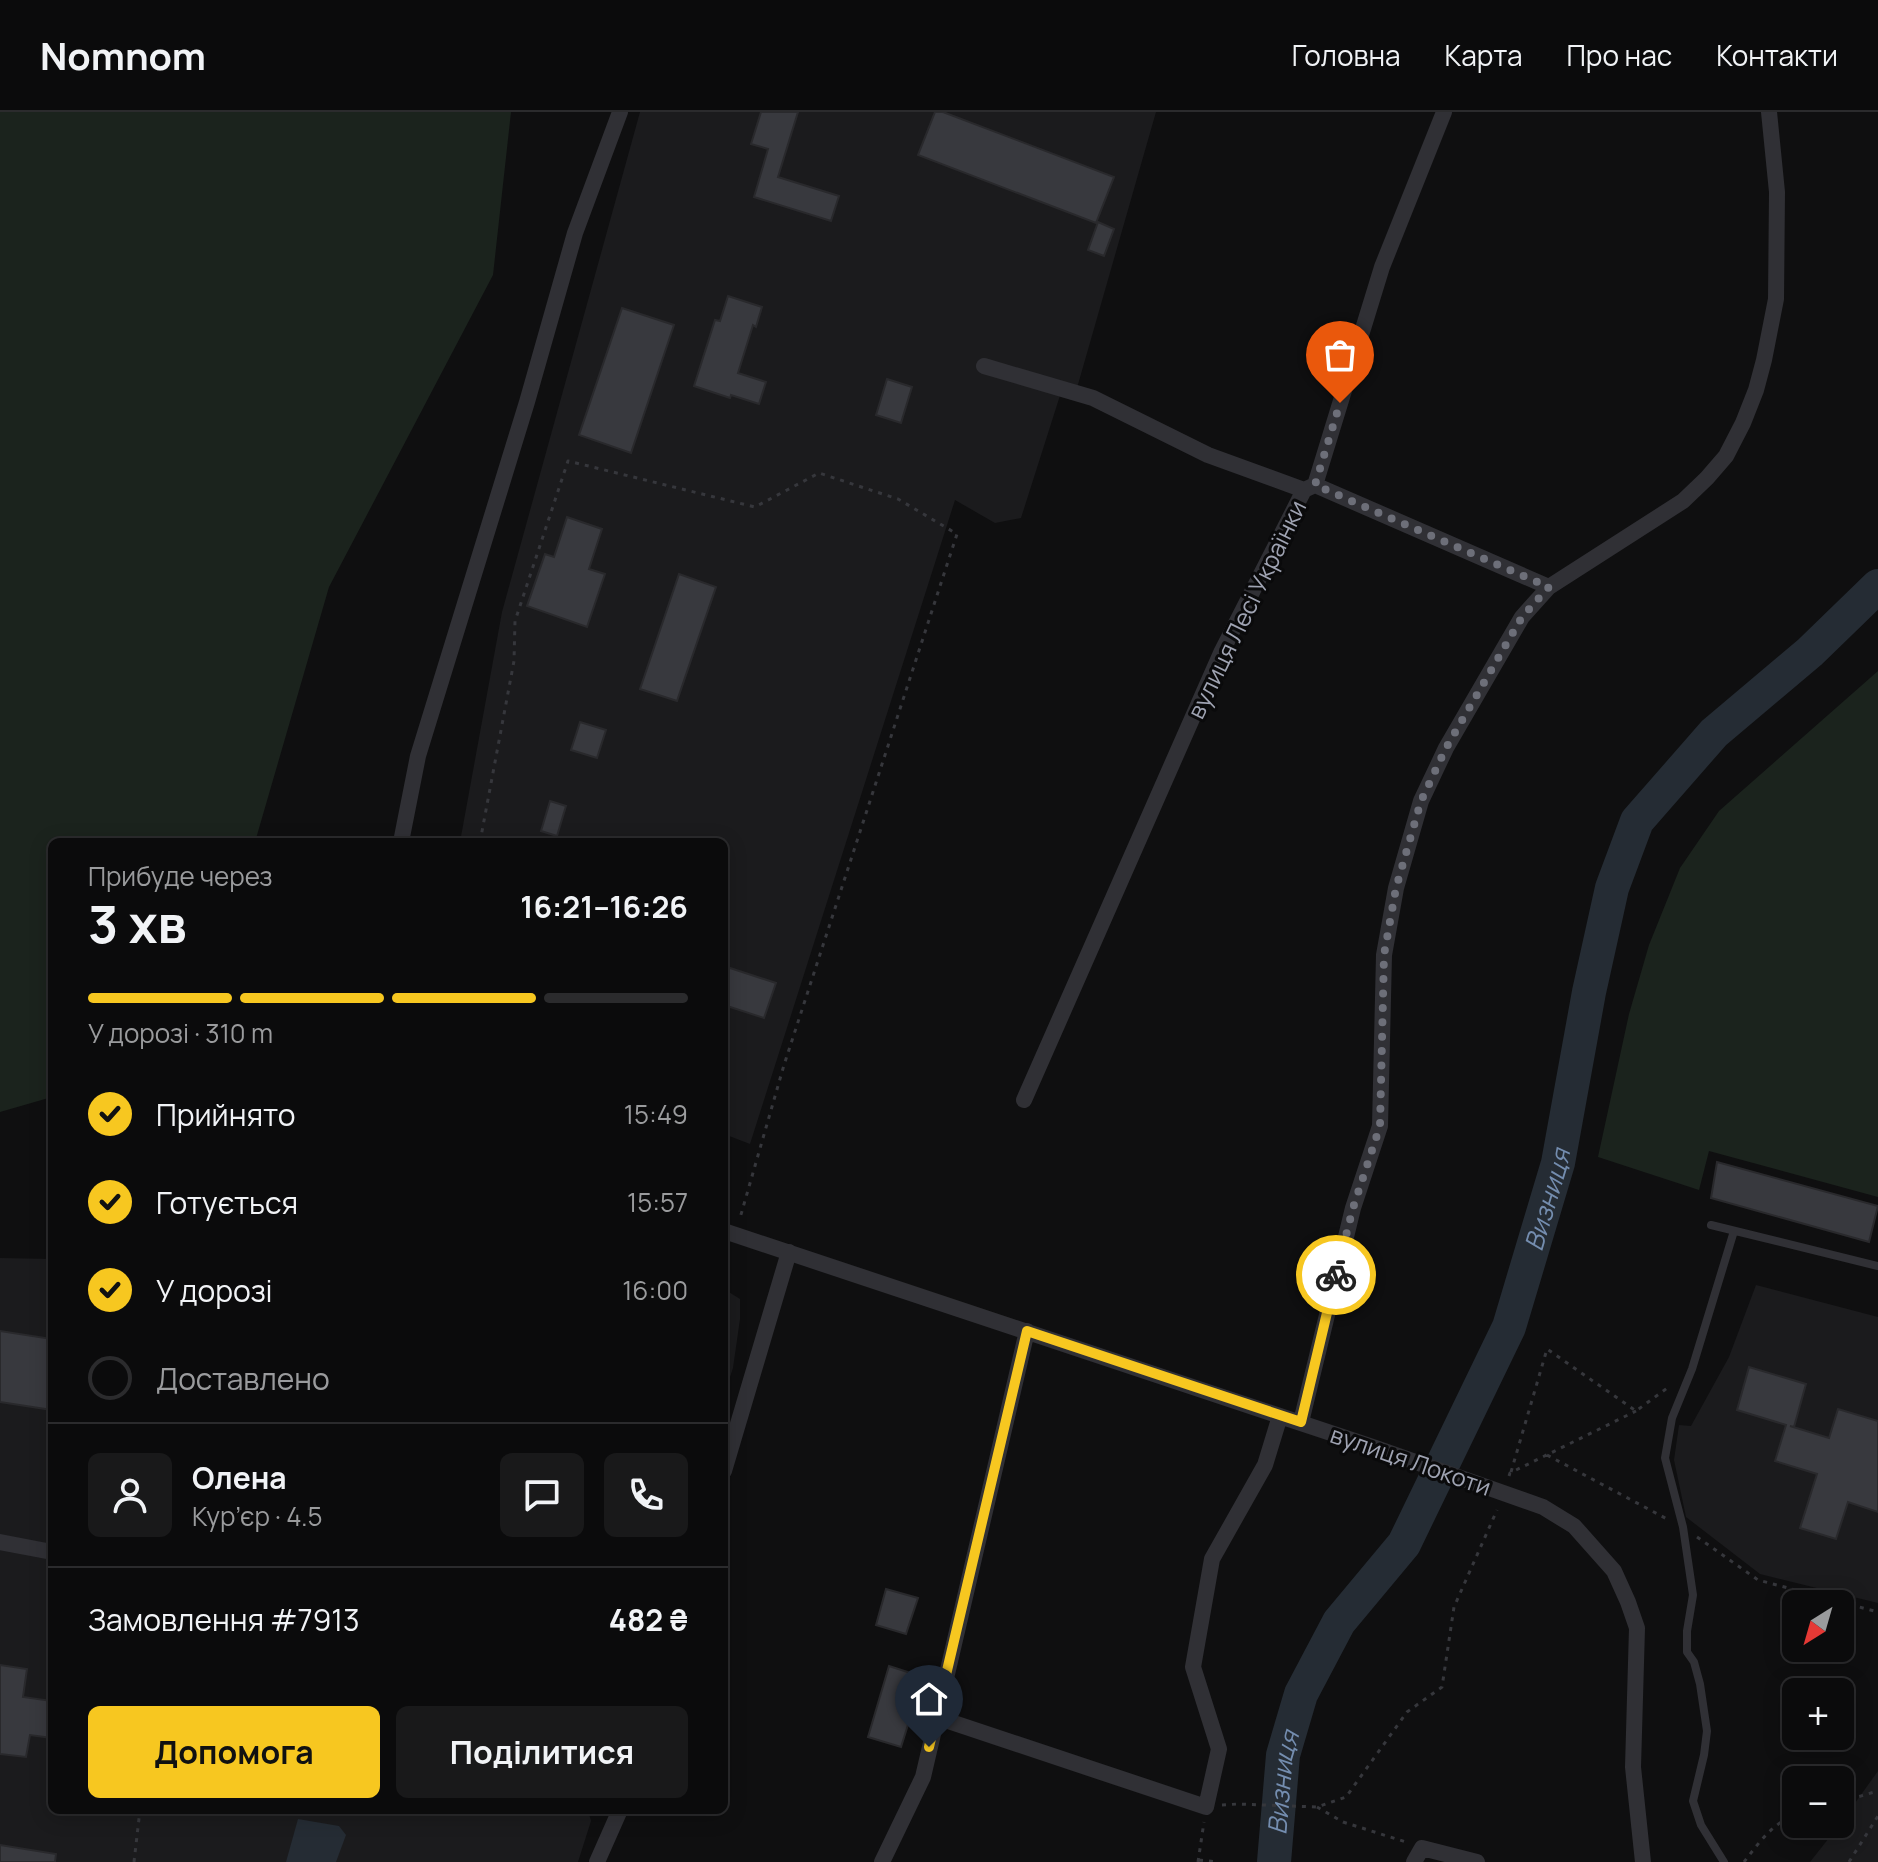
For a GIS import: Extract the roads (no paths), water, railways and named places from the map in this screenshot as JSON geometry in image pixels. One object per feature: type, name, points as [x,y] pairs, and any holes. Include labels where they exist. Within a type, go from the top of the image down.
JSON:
[{"type":"street","points":[[402,838],[418,756],[527,402],[575,233],[620,112]]},
{"type":"street","name":"вулиця Лесі Українки","points":[[1024,1100],[1221,653],[1309,488],[1382,267],[1444,112]]},
{"type":"street","points":[[1301,1422],[1353,1208],[1380,1126],[1384,955],[1396,888],[1421,801],[1446,748],[1522,617],[1549,587],[1683,501],[1726,456],[1743,423],[1764,360],[1776,299],[1777,192],[1769,112]]},
{"type":"street","points":[[984,366],[1093,398],[1208,455],[1309,488],[1549,587]]},
{"type":"street","name":"вулиця Локоти","points":[[730,1233],[1376,1448],[1543,1507],[1574,1526],[1614,1571],[1637,1628],[1633,1767],[1643,1862]]},
{"type":"street","points":[[728,1458],[789,1252]]},
{"type":"street","points":[[882,1862],[923,1777],[1027,1331]]},
{"type":"street","points":[[936,1717],[1206,1807],[1219,1749],[1193,1667],[1212,1559],[1265,1465],[1280,1416]]},
{"type":"street","points":[[0,1542],[48,1551]]},
{"type":"street","points":[[597,1862],[618,1814]]},
{"type":"street","points":[[1418,1855],[1477,1862]]},
{"type":"lane","points":[[1711,1225],[1878,1266]]},
{"type":"lane","points":[[1724,1862],[1701,1825],[1693,1801],[1707,1731],[1700,1684],[1694,1662],[1687,1652],[1693,1595],[1683,1527],[1665,1458],[1672,1418],[1692,1369],[1734,1231]]},
{"type":"waterway","name":"Визниця","points":[[1274,1862],[1283,1755],[1301,1694],[1339,1622],[1404,1544],[1509,1327],[1558,1163],[1589,992],[1612,888],[1637,821],[1714,733],[1810,652],[1878,586]]}]
